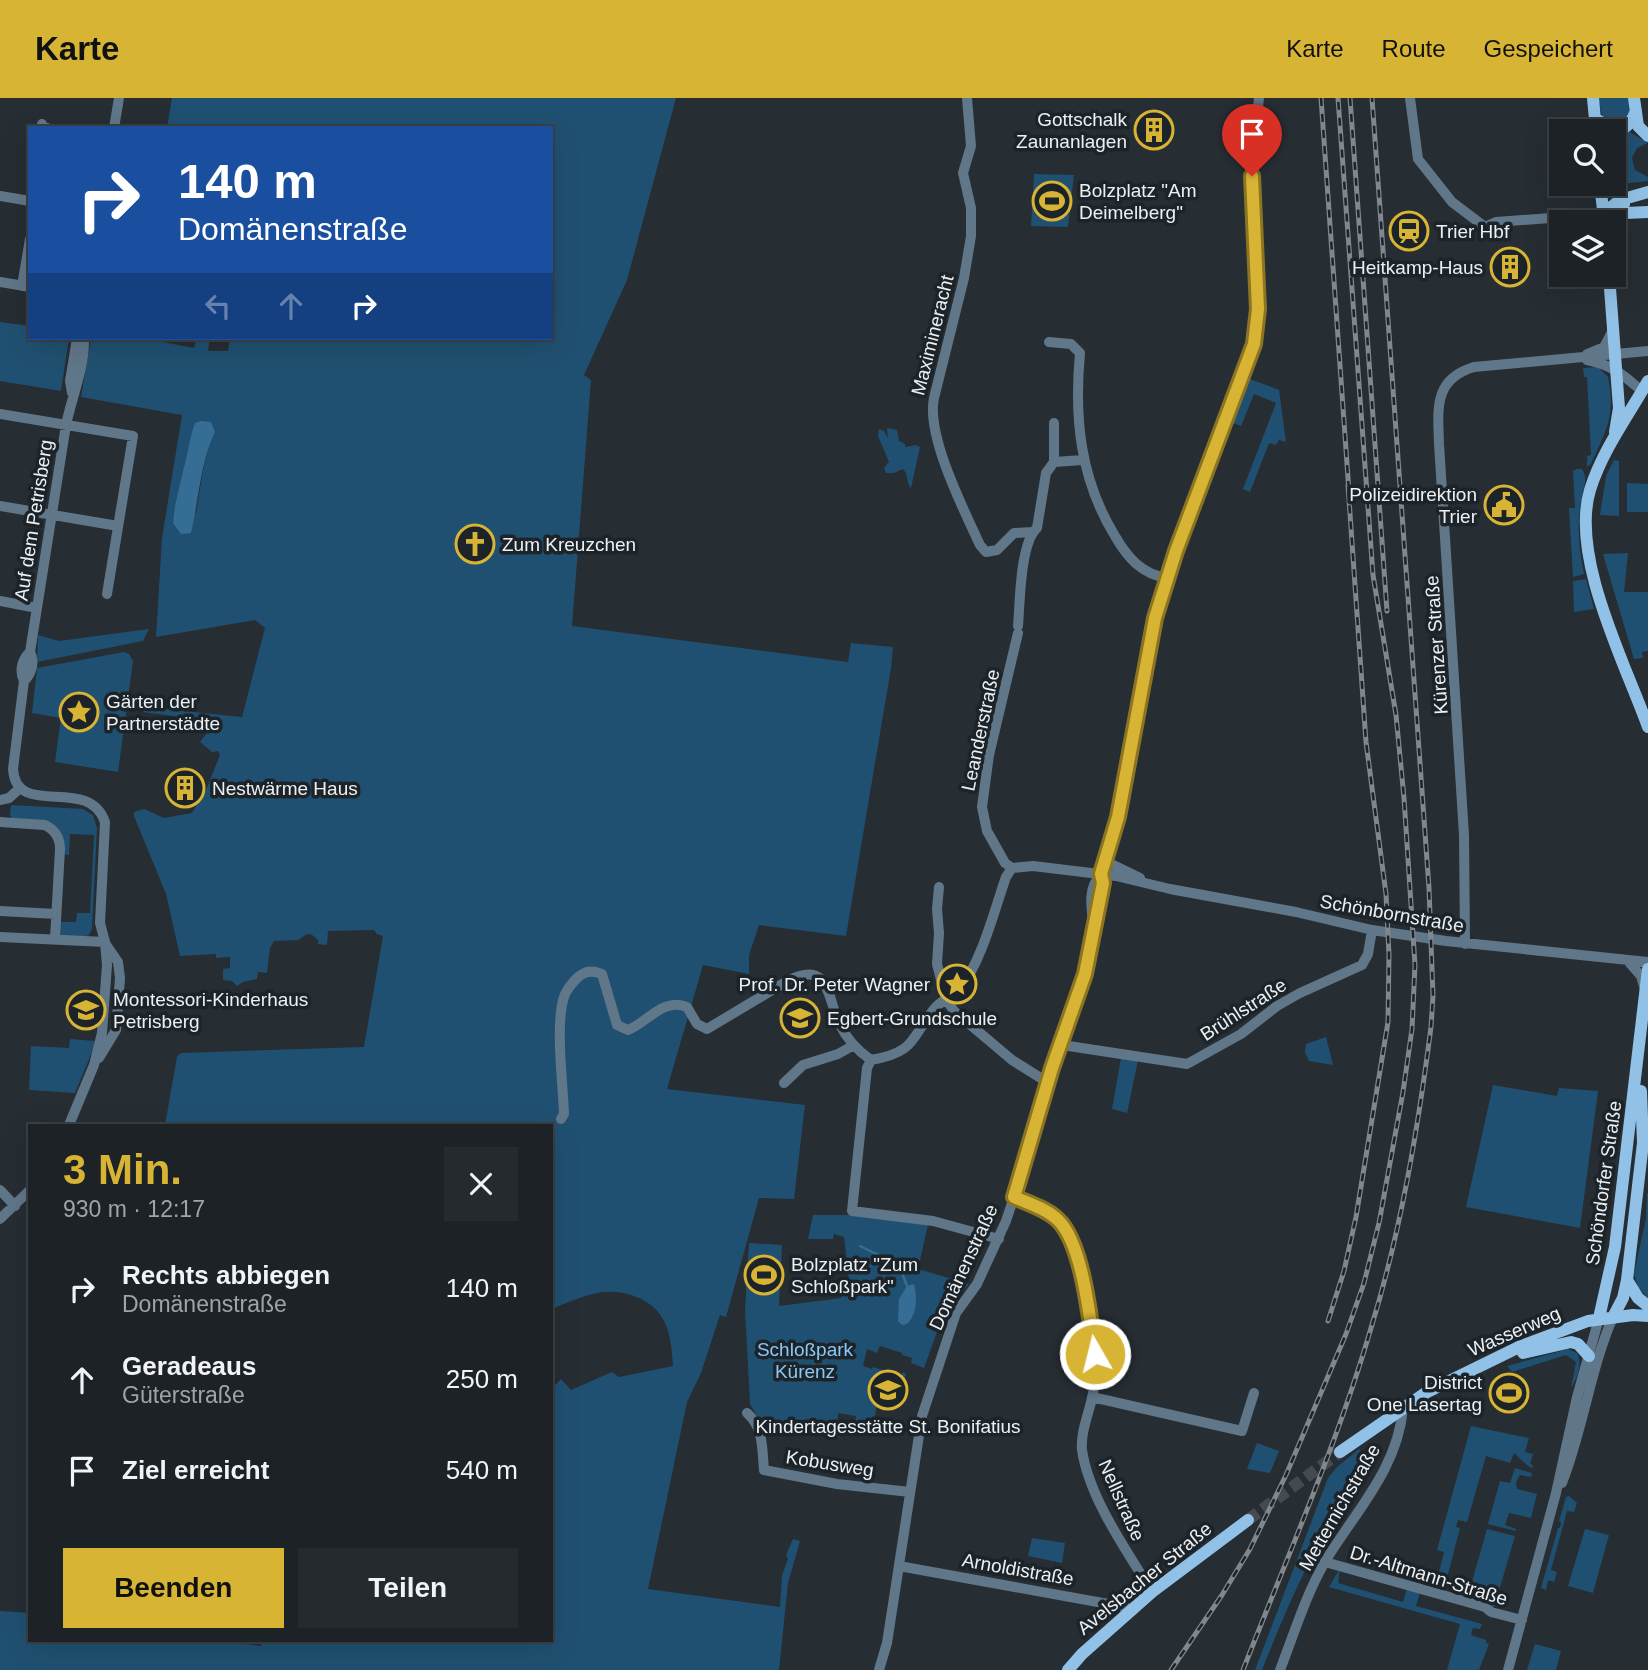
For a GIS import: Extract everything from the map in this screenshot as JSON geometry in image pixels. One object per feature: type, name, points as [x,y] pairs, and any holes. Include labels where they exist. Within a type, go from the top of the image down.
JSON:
[{"type":"main road","points":[[1593,98],[1595,119]]},
{"type":"main road","points":[[1626,126],[1629,124],[1635,104]]},
{"type":"main road","points":[[1635,104],[1638,126],[1648,136]]},
{"type":"main road","points":[[1608,210],[1620,200],[1648,192]]},
{"type":"main road","points":[[1618,196],[1629,210],[1643,213]]},
{"type":"main road","points":[[1610,287],[1619,408],[1613,439]]},
{"type":"main road","points":[[1645,386],[1613,439],[1590,492],[1586,512],[1587,550],[1598,593],[1648,727]]},
{"type":"main road","name":"Schöndorfer Straße","points":[[1599,1318],[1615,1247],[1648,969]]},
{"type":"main road","name":"Schöndorfer Straße","points":[[1614,1317],[1623,1298],[1627,1280],[1643,1143],[1639,1052]]},
{"type":"main road","points":[[1629,1140],[1638,1138],[1643,1143]]},
{"type":"main road","points":[[1627,1280],[1638,1298],[1648,1306]]},
{"type":"main road","name":"Wasserweg","points":[[1402,1408],[1427,1392],[1521,1346],[1599,1318],[1648,1316]]},
{"type":"main road","points":[[1488,1361],[1567,1342],[1578,1345],[1589,1356]]},
{"type":"main road","points":[[1340,1452],[1402,1408]]},
{"type":"main road","name":"Avelsbacher Straße","points":[[1068,1670],[1082,1654],[1152,1592],[1248,1520]]},
{"type":"street","points":[[114,126],[118,98]]},
{"type":"street","name":"Maximineracht","points":[[967,98],[971,146],[963,173],[972,230],[964,278],[934,398],[932,419],[958,496],[980,545],[986,552],[997,550],[1014,533],[1032,532]]},
{"type":"street","name":"Domänenstraße","points":[[879,1670],[887,1643],[922,1416],[956,1313],[977,1284],[999,1239],[1047,1082],[1085,974],[1103,883],[1101,874],[1118,817],[1155,618],[1245,372],[1258,326],[1252,176],[1259,98]]},
{"type":"street","points":[[1410,98],[1418,159],[1460,210],[1485,228],[1496,222],[1549,218]]},
{"type":"street","points":[[0,196],[28,201]]},
{"type":"street","points":[[0,282],[26,286],[28,262]]},
{"type":"street","points":[[1576,358],[1604,347],[1613,330]]},
{"type":"street","name":"Auf dem Petrisberg","points":[[72,394],[70,381],[77,340]]},
{"type":"street","name":"Auf dem Petrisberg","points":[[20,788],[14,778],[13,769],[24,681],[22,665],[30,652],[66,425],[72,394],[78,380],[84,340]]},
{"type":"street","points":[[1049,342],[1071,344],[1080,353],[1078,410],[1083,460],[1104,518],[1121,547],[1138,567],[1168,578]]},
{"type":"street","points":[[1576,358],[1648,351]]},
{"type":"street","points":[[1576,358],[1606,364],[1645,386]]},
{"type":"street","name":"Kürenzer Straße","points":[[1465,944],[1464,822],[1438,405],[1449,381],[1466,369],[1576,358]]},
{"type":"street","points":[[0,414],[133,436],[107,594]]},
{"type":"street","points":[[1032,532],[1037,528],[1046,473],[1054,462],[1054,423]]},
{"type":"street","points":[[1054,462],[1083,460]]},
{"type":"street","points":[[0,506],[118,526]]},
{"type":"street","name":"Leanderstraße","points":[[1012,868],[1004,863],[987,831],[982,807],[989,755],[1018,630],[1026,545],[1032,532]]},
{"type":"street","points":[[0,601],[37,608]]},
{"type":"street","points":[[55,939],[60,849],[58,836],[45,825],[3,822],[4,799],[20,788],[40,796],[84,799],[101,811],[105,827],[100,923],[107,965],[102,1033],[94,1065],[69,1124]]},
{"type":"street","name":"Schönbornstraße","points":[[1105,860],[1153,885]]},
{"type":"street","name":"Schönbornstraße","points":[[1012,868],[1015,870],[1033,866],[1101,874],[1296,912],[1372,930],[1465,944],[1648,962]]},
{"type":"street","points":[[871,1060],[904,1051],[911,1045],[936,1006],[959,989],[973,968],[1006,877],[1012,868]]},
{"type":"street","points":[[939,887],[937,964],[946,999],[954,1010],[1012,1060],[1047,1082]]},
{"type":"street","points":[[0,911],[56,914]]},
{"type":"street","name":"Brühlstraße","points":[[1062,1045],[1187,1063],[1241,1034],[1277,1006],[1300,993],[1362,965],[1368,954],[1372,930]]},
{"type":"street","points":[[0,937],[105,943]]},
{"type":"street","points":[[1628,961],[1641,976],[1645,989]]},
{"type":"street","points":[[561,1119],[564,1114],[561,1028],[564,996],[575,981],[587,972],[602,974],[617,1025],[628,1030],[657,1011],[682,1005],[691,1011],[702,1028],[707,1029],[789,980],[802,974],[813,975],[822,980],[828,988],[838,1020],[853,1045],[871,1060]]},
{"type":"street","points":[[784,1083],[803,1065],[838,1054],[853,1045]]},
{"type":"street","points":[[871,1060],[864,1078],[852,1211],[933,1221],[999,1239]]},
{"type":"street","points":[[0,1190],[15,1206]]},
{"type":"street","points":[[0,1219],[28,1192]]},
{"type":"street","name":"Nellstraße","points":[[1014,1197],[1053,1216],[1071,1239],[1082,1279],[1095,1354],[1092,1397],[1082,1445],[1085,1463],[1114,1532],[1152,1592]]},
{"type":"street","points":[[1556,1493],[1562,1484],[1576,1443],[1605,1338],[1614,1317]]},
{"type":"street","points":[[1508,1670],[1556,1493],[1559,1471],[1599,1318]]},
{"type":"street","points":[[1092,1397],[1242,1431],[1254,1394]]},
{"type":"street","name":"Metternichstraße","points":[[1280,1670],[1325,1562],[1384,1472],[1397,1439],[1402,1408]]},
{"type":"street","name":"Kobusweg","points":[[747,1413],[755,1420],[761,1432],[764,1470],[837,1484],[910,1492]]},
{"type":"street","name":"Metternichstraße","points":[[1389,1419],[1397,1439]]},
{"type":"street","name":"Dr.-Altmann-Straße","points":[[1325,1562],[1522,1620]]},
{"type":"street","name":"Arnoldistraße","points":[[898,1566],[1072,1596],[1131,1610]]},
{"type":"green space","points":[[172,98],[676,98],[627,280],[584,375],[591,380],[572,626],[848,662],[851,643],[893,647],[846,936],[759,925],[749,955],[749,974],[703,965],[667,1089],[805,1105],[794,1199],[759,1198],[726,1317],[720,1315],[701,1373],[687,1402],[648,1589],[780,1607],[782,1575],[788,1559],[786,1555],[793,1539],[800,1541],[788,1583],[779,1670],[0,1670],[0,1611],[28,1613],[28,1642],[232,1642],[261,1646],[262,1642],[553,1642],[553,1387],[561,1379],[571,1390],[612,1372],[619,1377],[673,1366],[670,1339],[660,1314],[634,1296],[603,1292],[553,1308],[553,1124],[165,1124],[177,1057],[181,1053],[364,1047],[383,936],[374,930],[328,931],[327,945],[318,944],[318,940],[311,934],[298,940],[274,941],[270,948],[267,973],[258,972],[257,979],[237,986],[232,981],[223,980],[223,969],[230,968],[230,957],[216,958],[216,954],[180,956],[166,894],[134,816],[134,812],[144,809],[164,818],[192,813],[206,790],[220,755],[218,751],[212,752],[200,742],[207,733],[188,718],[143,712],[144,707],[242,717],[265,628],[255,620],[156,637],[162,538],[182,415],[81,397],[91,340],[152,340],[194,348],[196,340],[210,340],[208,351],[228,351],[230,340],[553,340],[553,126],[167,126]],"holes":[[[196,423],[215,432],[196,513],[173,523],[186,457]]]},
{"type":"green space","points":[[1598,98],[1630,98],[1631,109],[1626,121],[1607,119],[1602,115]]},
{"type":"green space","points":[[1626,132],[1648,143],[1637,148],[1632,158],[1635,170],[1648,177],[1648,181],[1626,184]]},
{"type":"green space","name":"Bolzplatz \"Am Deimelberg\"","points":[[1034,174],[1074,175],[1068,227],[1031,226]]},
{"type":"green space","points":[[0,322],[28,326],[28,340],[69,340],[61,391],[0,381]]},
{"type":"green space","points":[[1598,367],[1608,377],[1610,413],[1601,442],[1587,467],[1587,456],[1591,455],[1587,377],[1584,377],[1583,368]]},
{"type":"green space","points":[[1250,379],[1279,390],[1286,442],[1279,440],[1276,445],[1269,443],[1250,492],[1243,489],[1276,403],[1254,394],[1241,426],[1233,423]]},
{"type":"green space","points":[[887,428],[897,430],[899,441],[905,444],[905,447],[920,447],[911,488],[903,469],[886,473],[884,468],[889,462],[878,436],[879,429],[884,431],[888,438]]},
{"type":"green space","points":[[1614,460],[1619,461],[1619,516],[1600,515],[1606,476]]},
{"type":"green space","points":[[1582,469],[1585,479],[1579,526],[1584,574],[1573,577],[1569,508],[1575,508],[1573,471]]},
{"type":"green space","points":[[1627,483],[1648,484],[1648,512],[1627,512]]},
{"type":"green space","points":[[1628,553],[1624,592],[1648,592],[1648,651],[1642,652],[1643,658],[1634,659],[1603,554]]},
{"type":"green space","points":[[1586,579],[1594,609],[1574,612],[1573,581]]},
{"type":"green space","points":[[149,629],[143,641],[37,662],[38,635],[59,641]]},
{"type":"green space","name":"Gärten der Partnerstädte","points":[[124,652],[129,654],[133,661],[118,772],[55,762],[61,718],[32,713],[37,668]]},
{"type":"green space","points":[[11,805],[83,809],[93,815],[97,828],[92,929],[89,935],[78,938],[61,936],[59,922],[76,922],[77,913],[90,913],[94,835],[70,834],[69,855],[62,854],[58,832],[14,821],[10,815]]},
{"type":"green space","points":[[1326,1037],[1333,1065],[1309,1061],[1305,1052],[1306,1044]]},
{"type":"green space","points":[[70,1039],[95,1041],[75,1093],[29,1090],[31,1046],[69,1048]]},
{"type":"green space","points":[[1121,1058],[1138,1060],[1127,1113],[1112,1109]]},
{"type":"green space","points":[[1493,1085],[1557,1096],[1559,1088],[1598,1091],[1580,1228],[1466,1207]]},
{"type":"green space","points":[[1647,1193],[1648,1298],[1638,1287],[1634,1274],[1646,1218]]},
{"type":"green space","name":"Schloßpark Kürenz","points":[[813,1215],[856,1215],[928,1225],[918,1269],[969,1284],[942,1318],[924,1368],[911,1363],[912,1358],[902,1353],[880,1346],[877,1353],[867,1349],[863,1366],[901,1376],[903,1372],[906,1374],[896,1406],[877,1403],[873,1429],[855,1425],[856,1416],[838,1413],[837,1427],[841,1428],[839,1437],[765,1430],[750,1404],[745,1310],[749,1243],[782,1245],[779,1306],[841,1298],[843,1288],[850,1288],[844,1237],[834,1234],[833,1239],[808,1239]]},
{"type":"green space","points":[[1568,1349],[1577,1353],[1579,1362],[1577,1376],[1571,1388],[1576,1362],[1566,1355],[1512,1372],[1507,1366]]},
{"type":"green space","points":[[1471,1426],[1529,1438],[1525,1452],[1533,1454],[1530,1464],[1533,1465],[1532,1468],[1528,1466],[1514,1453],[1510,1463],[1486,1456],[1467,1522],[1458,1520],[1456,1527],[1460,1528],[1446,1582],[1437,1580],[1444,1552],[1437,1550]]},
{"type":"green space","points":[[1257,1443],[1279,1451],[1270,1473],[1247,1469]]},
{"type":"green space","points":[[1359,1449],[1370,1462],[1311,1560],[1262,1670],[1255,1670],[1328,1478]]},
{"type":"green space","points":[[1515,1468],[1532,1473],[1531,1477],[1520,1475],[1516,1482],[1517,1489],[1537,1494],[1531,1518],[1509,1513],[1505,1525],[1516,1531],[1488,1524],[1500,1481],[1510,1483]]},
{"type":"green space","points":[[1569,1496],[1577,1503],[1574,1512],[1567,1511],[1551,1570],[1557,1572],[1554,1582],[1548,1580],[1546,1590],[1541,1588],[1560,1528],[1559,1521],[1566,1497]]},
{"type":"green space","points":[[1487,1529],[1515,1536],[1494,1608],[1484,1604],[1486,1595],[1476,1592],[1473,1601],[1467,1599]]},
{"type":"green space","points":[[1585,1529],[1609,1535],[1593,1593],[1568,1586]]},
{"type":"green space","points":[[1032,1538],[1065,1543],[1062,1563],[1028,1556]]},
{"type":"green space","points":[[1340,1568],[1338,1583],[1403,1602],[1407,1588],[1420,1592],[1416,1606],[1482,1624],[1480,1629],[1473,1628],[1471,1635],[1486,1640],[1489,1644],[1479,1670],[1447,1670],[1460,1624],[1329,1587]]},
{"type":"green space","points":[[1535,1644],[1561,1651],[1556,1670],[1527,1670]]},
{"type":"shaded area","points":[[211,422],[215,432],[203,469],[191,533],[181,534],[173,523],[175,506],[192,432],[195,423]]},
{"type":"shaded area","points":[[914,1284],[915,1310],[911,1320],[902,1325],[898,1321],[899,1299],[907,1286]]},
{"type":"waterway","points":[[860,1246],[899,1265],[907,1286]]},
{"type":"tunnel","points":[[1248,1520],[1340,1452]]},
{"type":"railway","points":[[1321,98],[1349,492]]},
{"type":"railway","points":[[1171,1670],[1250,1549],[1286,1475],[1346,1334],[1364,1283],[1379,1223],[1412,1029],[1415,965],[1404,798],[1396,715],[1373,575],[1338,98]]},
{"type":"railway","points":[[1350,98],[1387,611]]},
{"type":"railway","points":[[1243,1670],[1327,1458],[1358,1372],[1382,1291],[1407,1179],[1431,1027],[1433,996],[1429,888],[1372,98]]},
{"type":"railway","points":[[1328,1321],[1344,1271],[1356,1217],[1388,1022],[1386,894],[1366,742],[1348,485]]},
{"type":"place","name":"Gottschalk Zaunanlagen","points":[[1154,130]]},
{"type":"place","name":"Bolzplatz \"Am Deimelberg\"","points":[[1052,201]]},
{"type":"place","name":"Trier Hbf","points":[[1409,231]]},
{"type":"place","name":"Heitkamp-Haus","points":[[1510,267]]},
{"type":"place","name":"Polizeidirektion Trier","points":[[1504,505]]},
{"type":"place","name":"Zum Kreuzchen","points":[[475,544]]},
{"type":"place","name":"Gärten der Partnerstädte","points":[[79,712]]},
{"type":"place","name":"Nestwärme Haus","points":[[185,788]]},
{"type":"place","name":"Prof. Dr. Peter Wagner","points":[[957,984]]},
{"type":"place","name":"Montessori-Kinderhaus Petrisberg","points":[[86,1010]]},
{"type":"place","name":"Egbert-Grundschule","points":[[800,1018]]},
{"type":"place","name":"Bolzplatz \"Zum Schloßpark\"","points":[[764,1275]]},
{"type":"place","name":"Kindertagesstätte St. Bonifatius","points":[[888,1390]]},
{"type":"place","name":"District One Lasertag","points":[[1509,1393]]},
{"type":"route","points":[[1095,1354],[1082,1279],[1071,1239],[1053,1216],[1014,1197],[1052,1068],[1085,974],[1103,883],[1101,874],[1118,817],[1155,618],[1176,551],[1254,344],[1258,309],[1252,176]]}]
